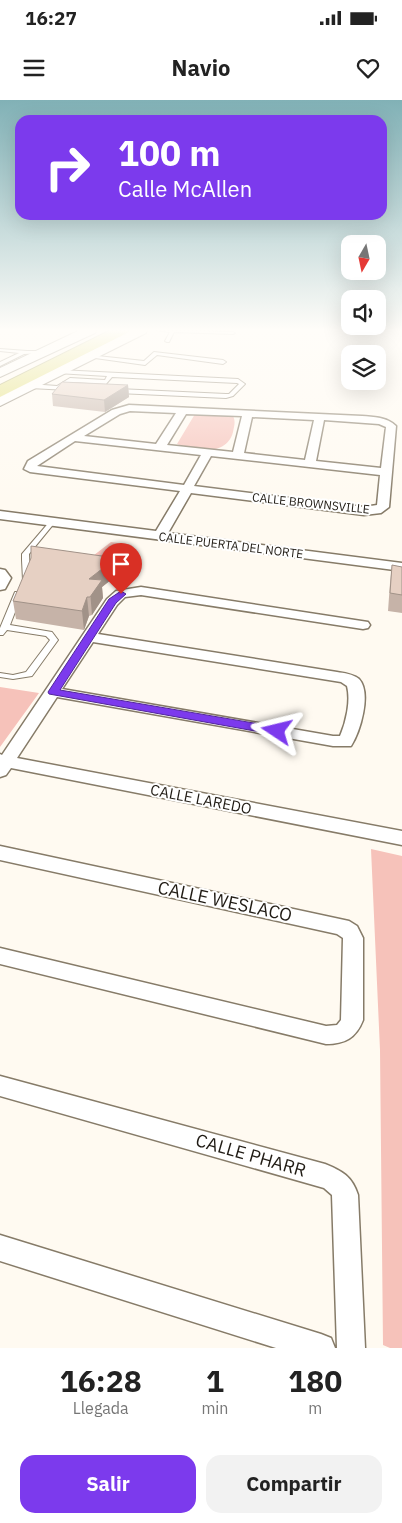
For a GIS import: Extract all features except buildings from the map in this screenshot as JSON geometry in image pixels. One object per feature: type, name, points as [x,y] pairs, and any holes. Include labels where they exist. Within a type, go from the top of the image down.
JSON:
[{"type":"street","points":[[0,402],[26,388]]},
{"type":"street","name":"CALLE BROWNSVILLE","points":[[138,408],[248,414],[368,419],[387,423],[391,426],[383,507],[372,511],[30,469],[32,463],[123,409],[138,408]]},
{"type":"street","points":[[159,448],[183,410]]},
{"type":"street","points":[[237,457],[248,414]]},
{"type":"street","points":[[309,465],[320,418]]},
{"type":"street","points":[[75,438],[207,454],[387,472]]},
{"type":"street","points":[[160,536],[207,454]]},
{"type":"street","name":"CALLE PUERTA DEL NORTE","points":[[0,515],[402,567]]},
{"type":"street","points":[[2,764],[53,692],[112,602],[121,594],[141,591],[363,625]]},
{"type":"street","points":[[53,692],[345,742],[350,735],[357,697],[354,683],[334,676],[89,637]]},
{"type":"street","name":"CALLE LAREDO","points":[[2,764],[402,838]]},
{"type":"street","name":"CALLE WESLACO","points":[[0,853],[326,923],[345,929],[352,935],[353,941],[352,1020],[348,1031],[326,1035],[0,956]]},
{"type":"street","name":"CALLE PHARR","points":[[0,1086],[325,1176],[339,1183],[345,1195],[351,1348]]},
{"type":"street","points":[[0,1248],[321,1348]]},
{"type":"lane","points":[[107,390],[226,396],[237,388]]},
{"type":"lane","points":[[0,675],[13,677],[29,674],[54,640],[49,634],[2,630],[27,575],[24,559],[26,554],[52,522]]},
{"type":"shaded area","points":[[195,414],[233,416],[235,424],[230,440],[224,445],[209,450],[192,449],[177,444]]},
{"type":"shaded area","points":[[111,542],[132,545],[119,568],[85,562]]},
{"type":"shaded area","points":[[0,687],[39,693],[0,747]]},
{"type":"shaded area","points":[[371,849],[402,856],[402,1348],[390,1348],[383,1345],[380,1050]]},
{"type":"route","points":[[121,594],[112,602],[53,692],[277,731]]}]
